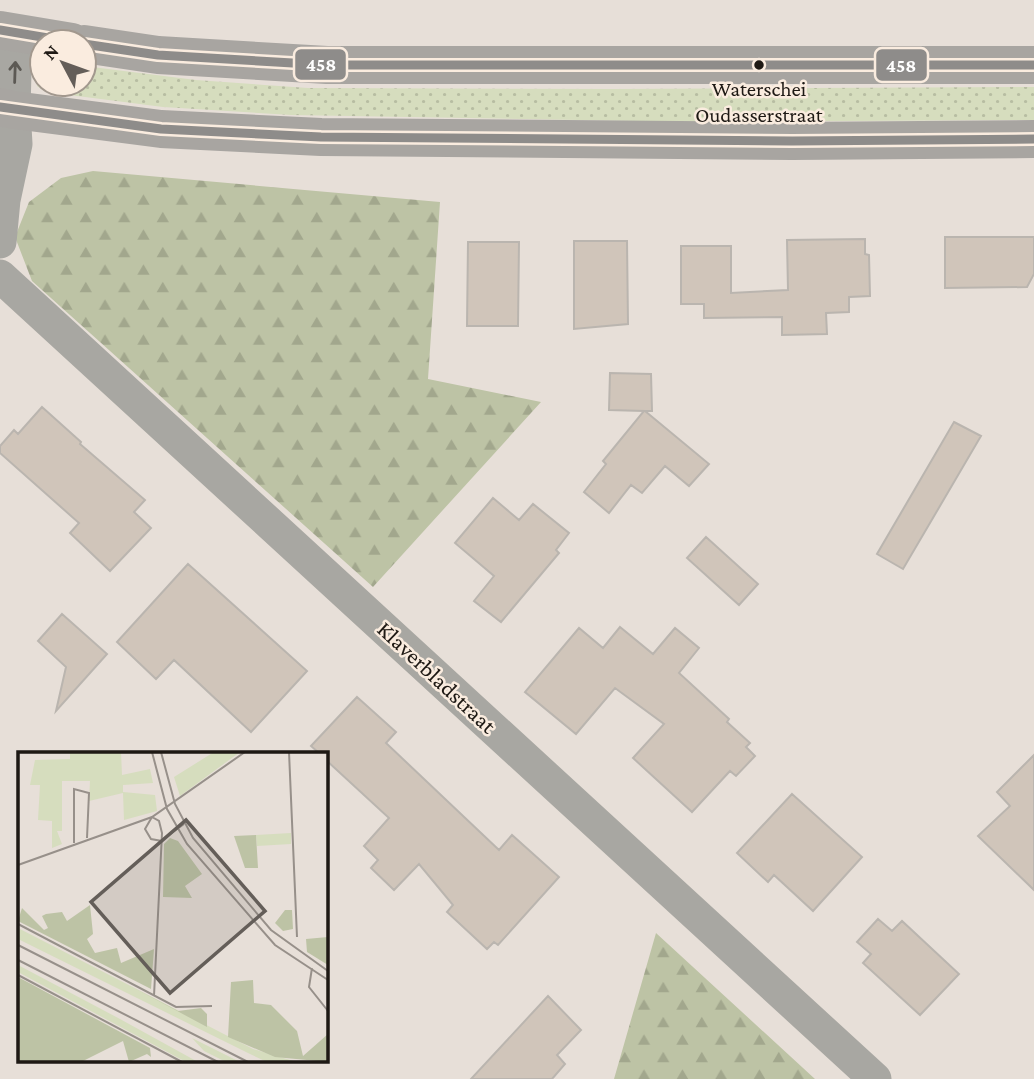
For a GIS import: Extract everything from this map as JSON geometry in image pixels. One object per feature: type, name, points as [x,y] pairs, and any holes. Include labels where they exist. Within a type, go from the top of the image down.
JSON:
[{"type":"main road","points":[[8,31],[28,34]]},
{"type":"main road","points":[[98,46],[158,55],[327,65],[1034,65]]},
{"type":"main road","points":[[7,108],[161,130],[321,138],[792,141],[1034,139]]},
{"type":"street","points":[[0,242],[4,200],[16,144],[7,108],[8,31]]},
{"type":"street","name":"Klaverbladstraat","points":[[0,276],[875,1079]]},
{"type":"green space","points":[[98,68],[196,80],[308,88],[1034,87],[1034,120],[690,122],[291,115],[163,107],[93,98],[98,98]]},
{"type":"green space","points":[[93,171],[440,202],[428,379],[541,402],[373,587],[32,281],[15,237],[29,202],[61,178]]},
{"type":"green space","points":[[656,933],[815,1079],[614,1079]]},
{"type":"building","points":[[945,237],[1034,237],[1034,274],[1027,287],[945,288]]},
{"type":"building","points":[[865,239],[865,254],[869,255],[870,296],[849,297],[849,312],[826,313],[827,334],[782,335],[782,317],[704,318],[704,304],[681,304],[681,246],[731,246],[731,293],[788,290],[787,240]]},
{"type":"building","points":[[574,241],[627,241],[628,324],[574,329]]},
{"type":"building","points":[[468,242],[519,242],[518,326],[467,326]]},
{"type":"building","points":[[610,373],[651,374],[652,411],[645,411],[709,464],[689,486],[665,466],[642,493],[631,485],[609,513],[584,492],[606,464],[603,461],[644,411],[609,410]]},
{"type":"building","points":[[42,407],[145,500],[134,512],[151,528],[110,571],[70,533],[79,523],[0,453],[0,446],[14,430],[18,434]]},
{"type":"building","points":[[954,422],[981,436],[903,569],[877,554]]},
{"type":"building","points":[[493,498],[519,520],[533,504],[569,533],[556,550],[559,553],[501,622],[474,601],[494,576],[455,543]]},
{"type":"building","points":[[706,537],[758,584],[739,605],[687,558]]},
{"type":"building","points":[[188,564],[307,671],[251,732],[174,660],[156,679],[117,642]]},
{"type":"building","points":[[62,614],[107,654],[56,711],[66,667],[38,641]]},
{"type":"building","points":[[620,627],[653,654],[675,628],[699,648],[679,673],[729,719],[727,722],[750,743],[746,747],[755,756],[736,776],[730,771],[692,812],[633,758],[664,724],[615,688],[576,734],[525,692],[579,628],[603,648]]},
{"type":"building","points":[[357,697],[396,732],[386,743],[499,850],[512,835],[559,877],[498,945],[494,942],[487,949],[447,912],[453,905],[419,864],[394,890],[371,868],[378,860],[364,846],[389,818],[327,761],[327,752],[318,752],[311,746]]},
{"type":"building","points":[[1034,755],[1034,890],[978,836],[1010,806],[997,792]]},
{"type":"building","points":[[792,794],[862,857],[813,911],[774,875],[768,882],[737,853]]},
{"type":"building","points":[[878,919],[892,931],[902,921],[959,974],[920,1015],[863,963],[871,954],[857,942]]},
{"type":"building","points":[[548,996],[581,1030],[557,1055],[565,1064],[552,1079],[471,1079]]},
{"type":"transit line","name":"458","points":[[0,30],[28,35]]},
{"type":"transit line","name":"458","points":[[98,46],[158,55],[327,65],[1034,65]]},
{"type":"transit line","name":"458","points":[[0,107],[161,129],[321,137],[792,141],[1034,139]]},
{"type":"place","name":"Waterschei Oudasserstraat","points":[[759,65]]}]
